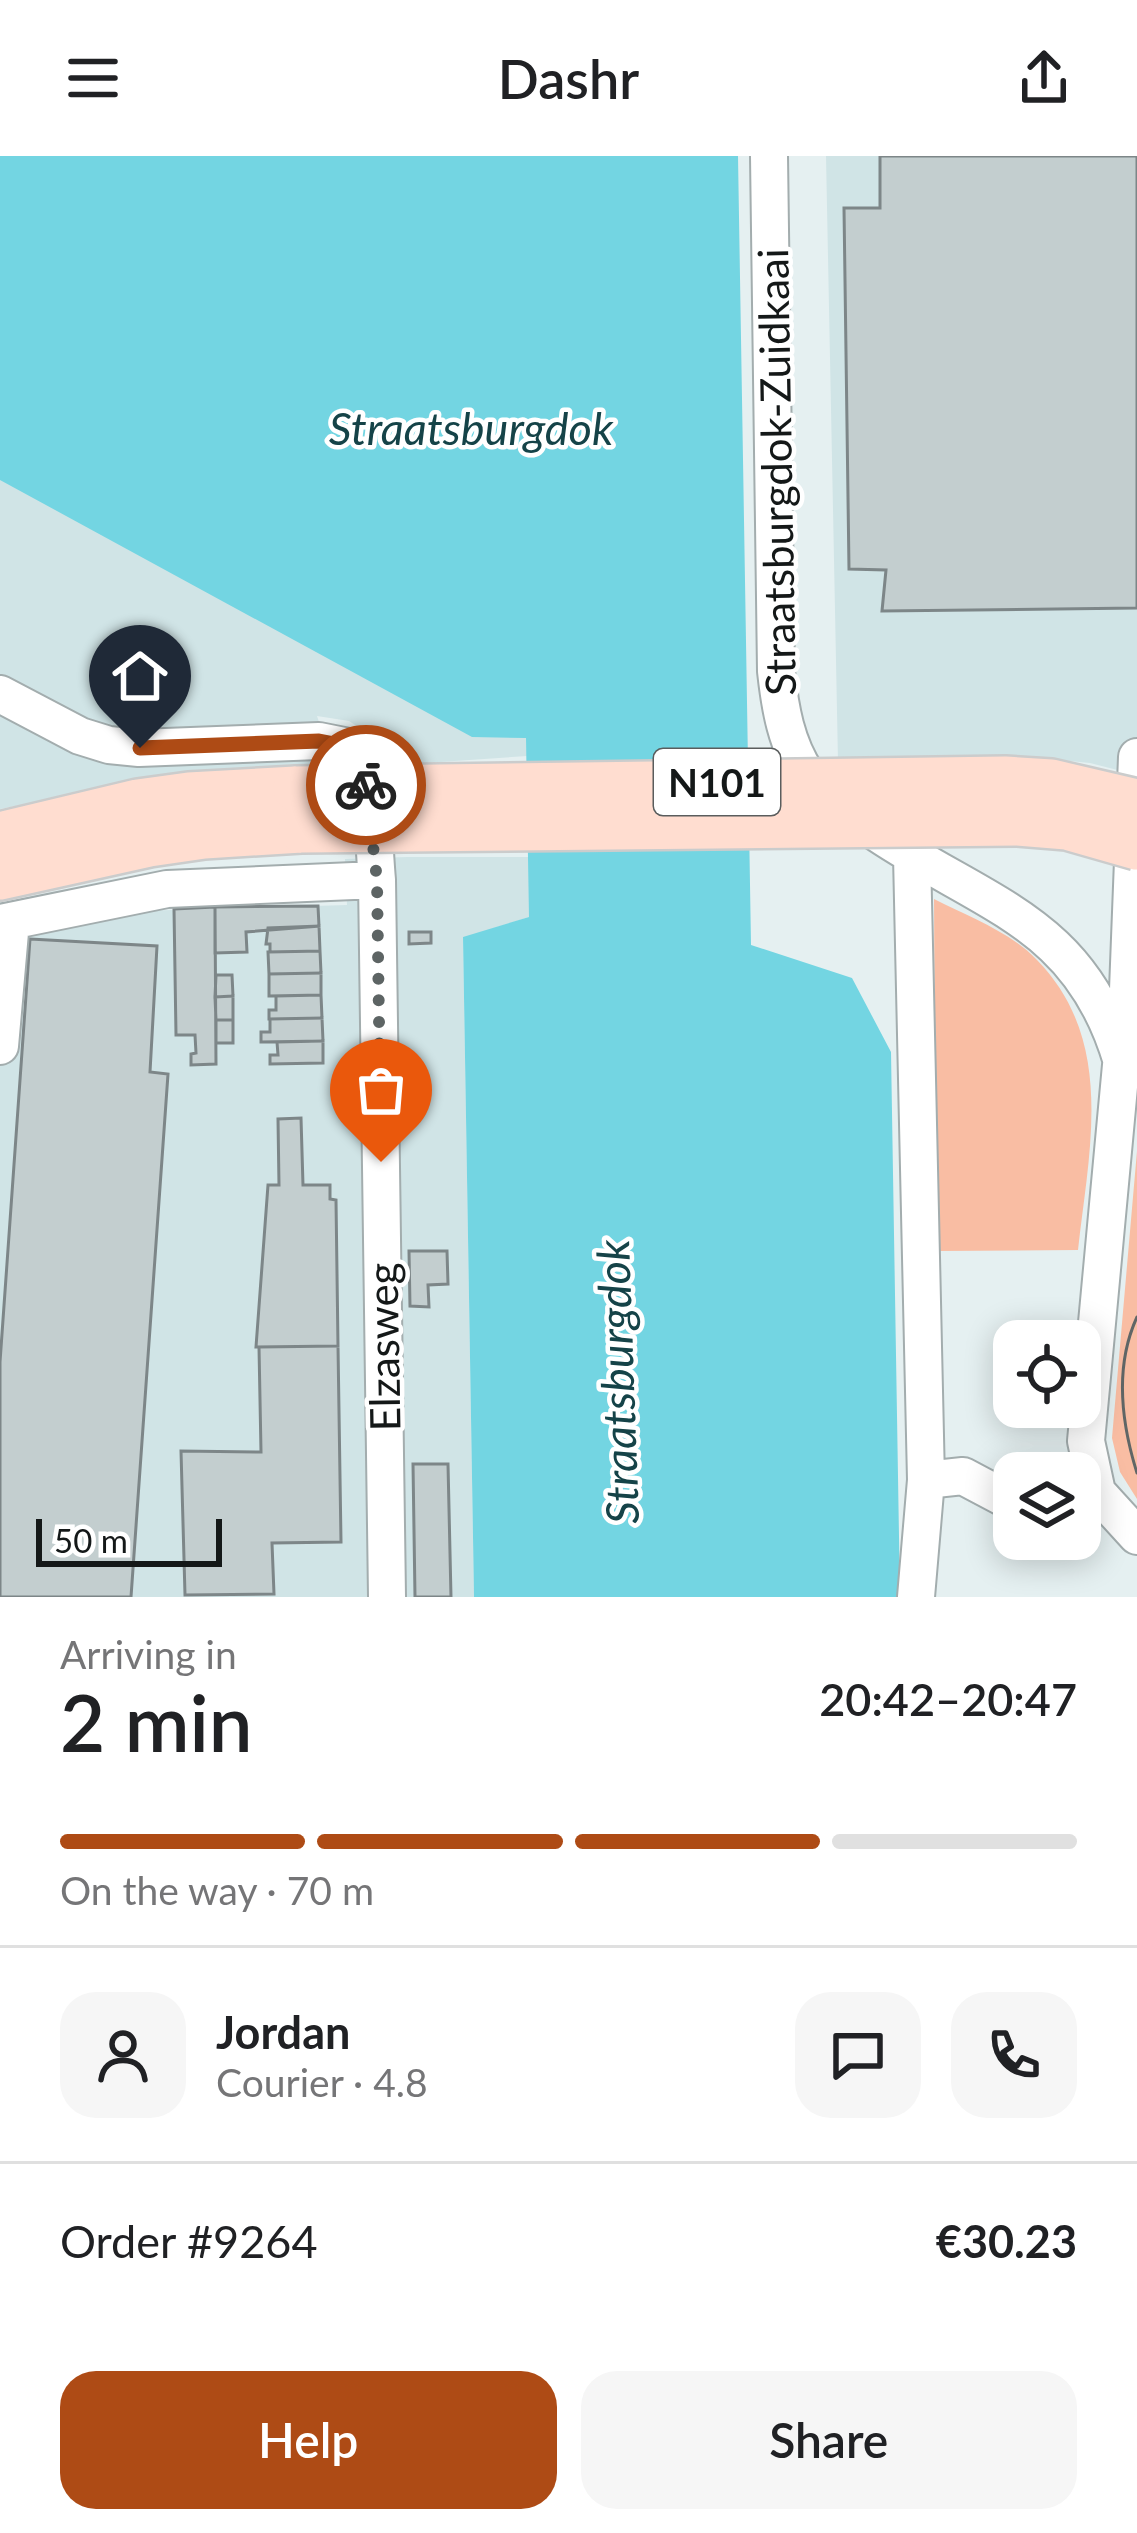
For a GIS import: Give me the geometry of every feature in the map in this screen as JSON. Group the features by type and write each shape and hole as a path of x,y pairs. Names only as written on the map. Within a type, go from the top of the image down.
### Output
{"main road":[{"name":"N101","path":"0,835 155,800 296,789 1051,782 1136,776"},
{"name":"N101","path":"0,877 149,844 301,830 1018,824 1067,827 1137,847"}],"street":[{"name":"Straatsburgdok-Zuidkaai","path":"769,156 776,671 781,715 792,749 824,797 1053,941 1090,983 1122,1062"},
{"name":"Elzasweg","path":"0,694 80,736 110,745 319,741 350,747 360,761 370,803 377,880 387,1597"},
{"path":"1086,1452 1122,1062 1136,776"},
{"path":"912,856 926,1480 916,1597"},
{"path":"0,1046 5,922 167,889 377,880"},
{"path":"926,1480 963,1476 993,1492"},
{"path":"1101,1509 1136,1538"}],"shaded area":[{"path":"826,156 1137,156 1137,775 1050,759 838,762"},
{"path":"0,368 526,738 527,756 396,765 387,746 349,721 317,716 335,770 171,776 0,809"},
{"path":"529,857 529,917 463,938 474,1597 0,1597 0,937 138,911 347,905 345,859"},
{"path":"934,899 1026,950 1062,992 1078,1025 1088,1061 1091,1136 1078,1250 936,1251"},
{"path":"1137,1151 1137,1499 1120,1472 1112,1438"}],"water":[{"name":"Straatsburgdok","path":"0,156 738,156 751,945 852,978 891,1052 900,1597 474,1597 463,937 529,917 526,738 472,737 0,480"}],"building":[{"path":"880,156 1137,156 1137,608 882,611 886,570 849,569 844,208 880,208"},
{"path":"318,906 319,926 246,932 247,952 215,953 215,907"},
{"path":"215,907 216,1064 191,1065 195,1035 176,1035 174,909"},
{"path":"319,926 320,951 270,952 266,944 268,928"},
{"path":"409,932 431,932 431,943 409,944"},
{"path":"30,939 157,946 150,1072 168,1074 131,1597 0,1597 0,1362"},
{"path":"320,951 321,973 269,974 268,952"},
{"path":"321,973 321,995 269,996 269,974"},
{"path":"216,975 232,975 233,996 215,997"},
{"path":"321,995 322,1018 269,1019 269,1010 276,1010 276,996"},
{"path":"233,996 233,1020 216,1020 215,997"},
{"path":"322,1018 323,1041 261,1042 261,1032 270,1032 270,1019"},
{"path":"216,1020 233,1020 233,1043 216,1043"},
{"path":"323,1041 323,1063 270,1064 270,1055 278,1055 277,1042"},
{"path":"301,1118 303,1185 330,1185 330,1199 336,1200 338,1346 256,1347 268,1185 279,1185 278,1119"},
{"path":"409,1251 447,1251 448,1284 428,1285 429,1307 410,1306"},
{"path":"338,1346 341,1542 272,1543 274,1594 185,1595 181,1451 261,1452 259,1347"},
{"path":"413,1464 448,1464 451,1597 415,1597"}],"tram line":[{"path":"1137,1317 1125,1355 1122,1395 1137,1473"}],"way so far":[{"path":"366,785 377,880 381,1162"}],"route":[{"path":"140,748 319,741 350,747 360,761 366,785"}]}
